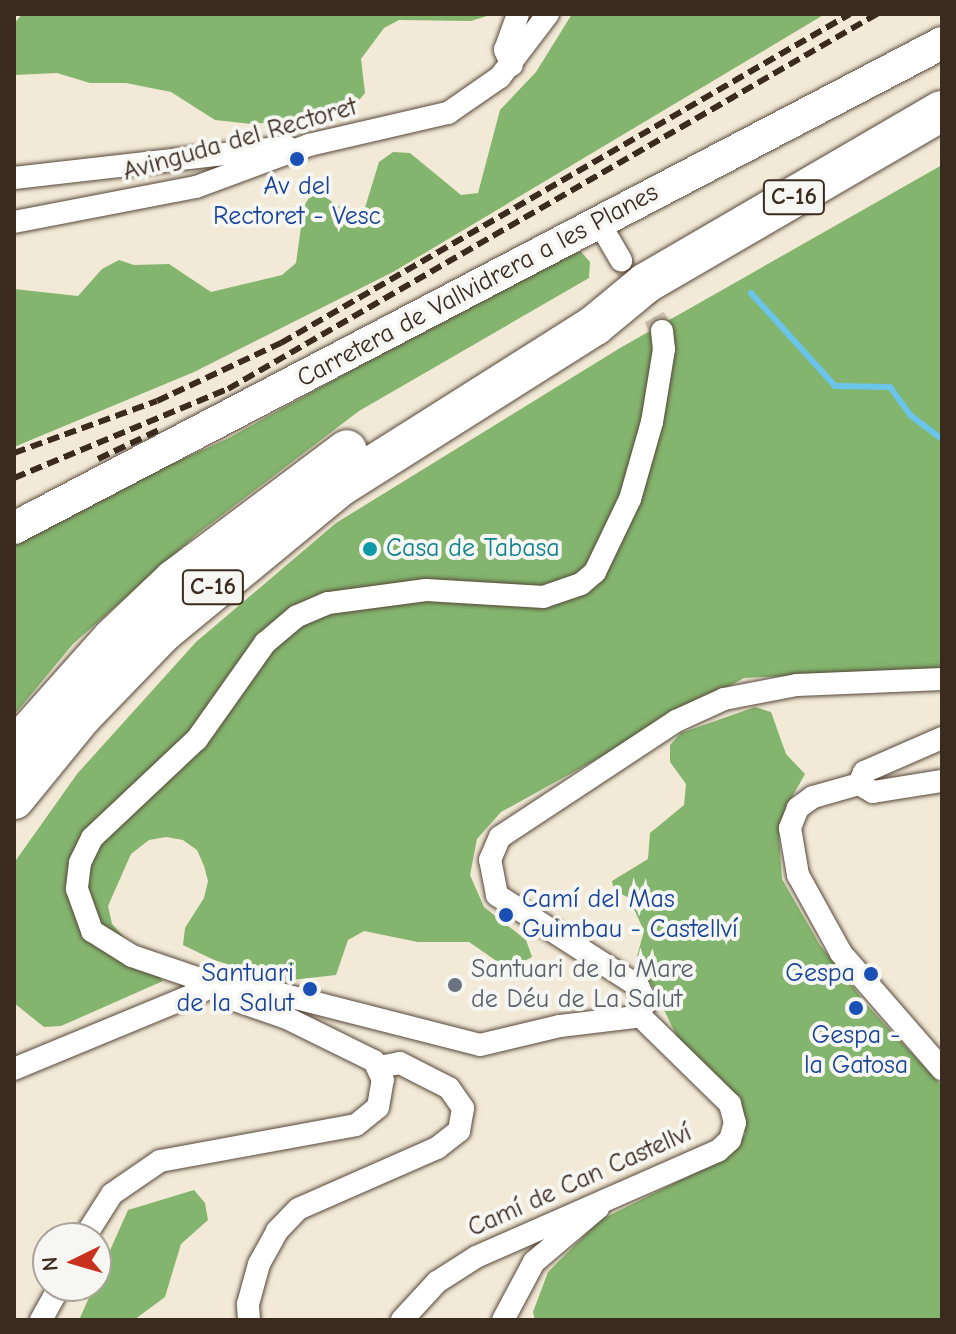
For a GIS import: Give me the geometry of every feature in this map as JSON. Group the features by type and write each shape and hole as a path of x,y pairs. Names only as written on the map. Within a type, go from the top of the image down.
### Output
{"highway":[{"name":"C-16","path":"14,799 117,678 217,583 442,403 634,272 942,111"},
{"name":"C-16","path":"14,749 112,639 186,570 292,487 442,403"}],"main road":[{"name":"Carretera de Vallvidrera a les Planes","path":"14,528 285,391 597,219 942,43"}],"street":[{"path":"512,65 505,50 518,14"},
{"name":"Avinguda del Rectoret","path":"14,222 196,187 309,145 448,113 475,98 512,65 548,14"},
{"path":"14,178 309,145"},
{"path":"597,219 634,272"},
{"path":"662,331 664,349 652,422 630,499 595,572 567,591 544,597 426,590 310,609 265,643 197,739 92,838 80,863 77,889 92,931 132,956 217,985 253,987 480,1045 560,1026 639,1015 646,1002 638,986 497,895 490,860 500,837 676,721 724,699 820,682 942,679"},
{"path":"859,784 864,772 942,738"},
{"path":"942,781 873,792 859,784 813,797 798,808 790,836 798,875 841,953 942,1069"},
{"path":"217,985 229,998 287,1018 379,1067 400,1063 449,1088 463,1108 459,1131 437,1148 298,1209 277,1231 259,1264 248,1304 249,1320"},
{"path":"14,1069 217,985"},
{"name":"Camí de Can Castellví","path":"402,1320 423,1294 455,1270 604,1197 718,1151 730,1140 735,1123 730,1104 717,1087 639,1015"},
{"path":"94,1222 112,1194 160,1161 362,1122 381,1101 379,1067"},
{"path":"503,1320 534,1262 596,1212 604,1197"},
{"path":"41,1320 51,1302"}],"green space":[{"path":"22,14 493,14 471,21 399,20 384,28 361,59 365,93 354,106 323,117 251,124 215,120 171,92 126,83 90,83 57,73 14,75 14,24"},
{"path":"572,14 825,14 393,272 194,372 14,447 14,289 78,296 102,269 119,260 134,265 169,264 211,292 282,275 296,263 304,206 314,190 342,208 364,211 379,162 393,152 410,153 461,195 478,193 500,110 536,72"},
{"path":"942,165 942,669 744,678 501,812 477,839 470,875 484,907 526,940 532,957 515,966 498,962 469,942 418,942 364,931 348,940 336,975 283,981 214,960 183,945 185,928 204,898 208,881 204,866 197,850 183,840 166,837 149,840 131,854 108,906 112,924 163,981 61,1026 44,1027 14,1003 14,863 77,774 196,642 336,523 620,348"},
{"path":"576,246 590,262 589,278 359,411 196,535 73,644 14,715 14,545 107,493 227,439"},
{"path":"755,707 771,712 786,754 805,774 787,806 779,835 782,879 820,945 868,1006 942,1086 942,1320 535,1320 533,1312 548,1272 600,1220 727,1157 745,1134 744,1115 678,1039 651,983 633,971 644,931 629,898 614,890 612,881 648,859 650,833 684,805 686,784 670,762 670,745 681,733"},
{"path":"194,1190 205,1203 208,1220 181,1244 165,1297 134,1320 79,1320 87,1302 112,1302 112,1246 128,1210"}],"waterway":[{"path":"751,293 835,386 890,387 910,415 942,439"}],"tunnel":[{"path":"621,260 662,331"}],"railway":[{"path":"14,453 157,401 281,343 850,14"},
{"path":"14,478 228,389 877,14"},
{"path":"98,459 159,430"}],"place":[{"name":"Av del Rectoret - Vesc","path":"297,159"},
{"name":"Casa de Tabasa","path":"370,549"},
{"name":"Camí del Mas Guimbau - Castellví","path":"506,915"},
{"name":"Gespa","path":"871,974"},
{"name":"Santuari de la Mare de Déu de La Salut","path":"455,985"},
{"name":"Santuari de la Salut","path":"310,989"},
{"name":"Gespa - la Gatosa","path":"856,1008"}]}
